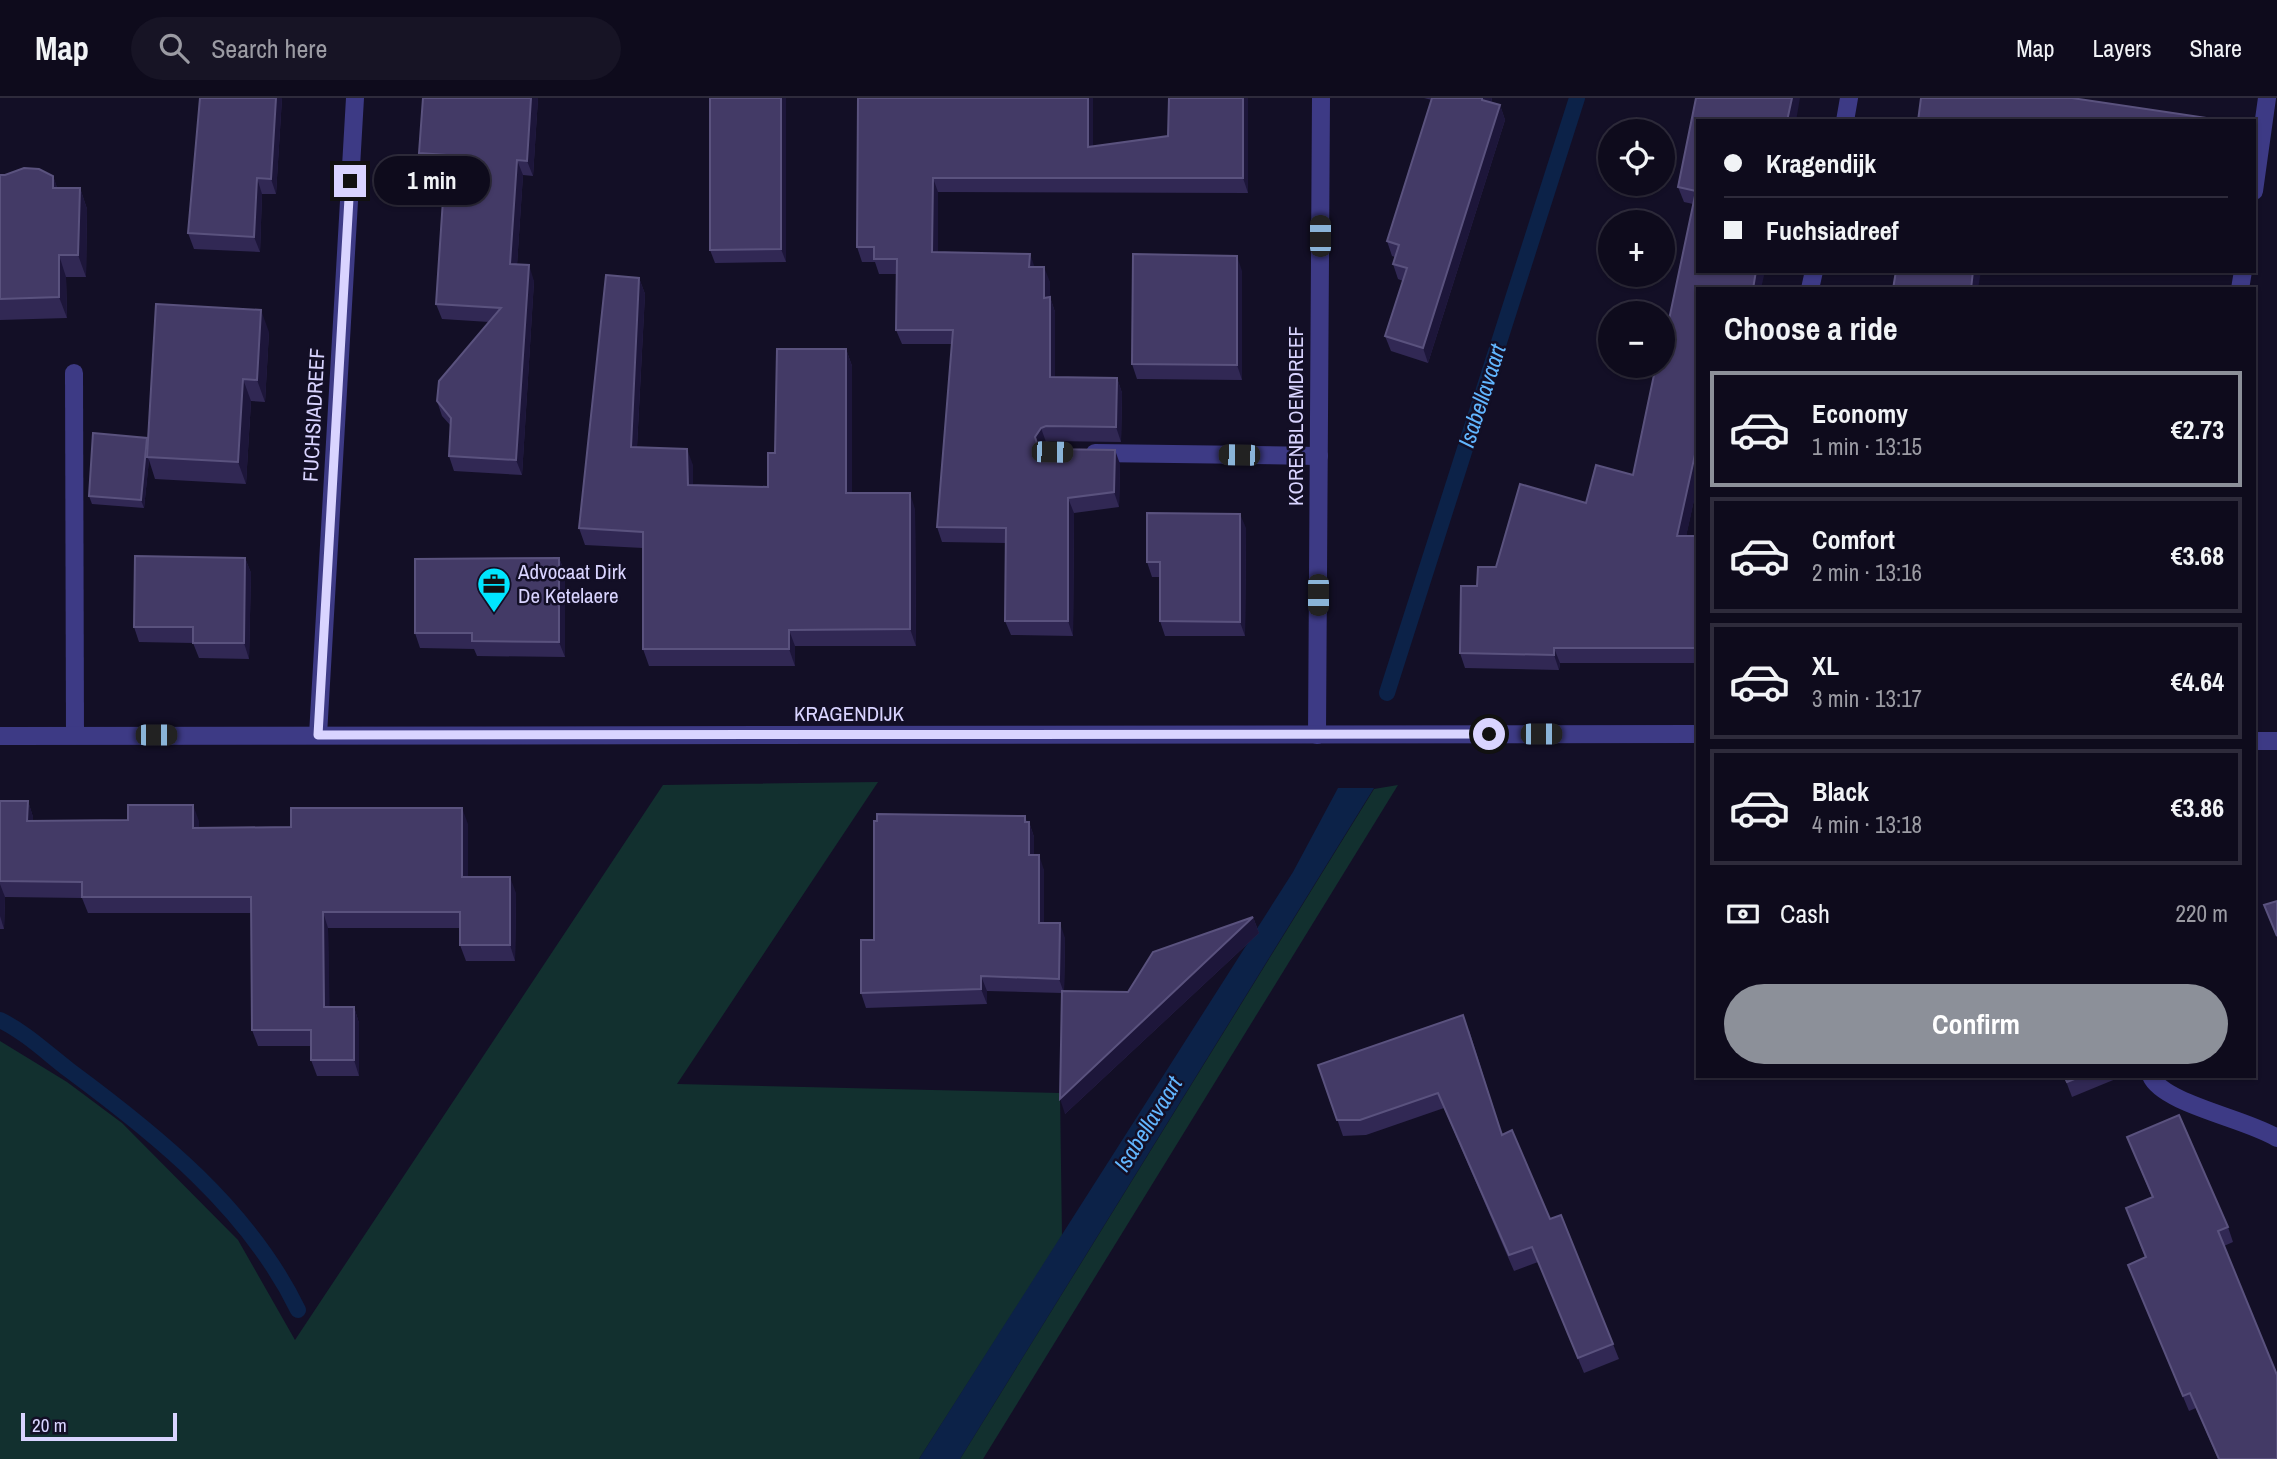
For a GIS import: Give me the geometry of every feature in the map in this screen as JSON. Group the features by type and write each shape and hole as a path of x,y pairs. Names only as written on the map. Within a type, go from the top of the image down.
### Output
{"street":[{"name":"FUCHSIADREEF","path":"318,735 355,98"},
{"name":"KORENBLOEMDREEF","path":"1317,735 1321,98"},
{"path":"1845,119 1849,98"},
{"path":"2256,177 2267,98"},
{"path":"74,373 75,735"},
{"path":"1078,453 1319,456"},
{"name":"KRAGENDIJK","path":"0,736 1696,734"},
{"path":"2256,741 2277,741"},
{"path":"2152,1078 2155,1085 2188,1103 2262,1128 2277,1138"}],"green space":[{"path":"878,782 677,1084 1060,1093 1062,1236 919,1459 0,1459 0,1041 67,1082 122,1123 238,1240 295,1340 663,785"},
{"path":"1398,785 983,1459 960,1459 1374,789"}],"water":[{"path":"1338,788 1374,788 960,1459 919,1459 1293,872"}],"building":[{"path":"200,98 276,98 271,179 257,178 254,237 188,233"},
{"path":"423,98 531,98 527,161 517,160 510,264 529,265 516,460 449,456 451,418 437,401 439,381 501,308 436,304 446,155 419,153"},
{"path":"710,98 781,98 781,249 710,250"},
{"path":"858,98 1088,98 1088,147 1168,136 1169,98 1243,98 1243,178 933,178 932,252 1030,254 1029,267 1044,267 1044,298 1050,297 1050,377 1117,378 1116,427 1046,426 1041,428 1035,437 1037,443 1046,449 1115,450 1114,492 1068,498 1068,621 1005,621 1006,528 937,527 953,330 896,330 897,259 874,259 874,247 857,247"},
{"path":"1432,98 1482,98 1500,105 1423,348 1385,336 1407,268 1393,264 1399,245 1387,241"},
{"path":"1696,98 1792,98 1787,119 1696,119 1696,191 1678,187"},
{"path":"1921,98 2072,98 2214,119 1918,119"},
{"path":"24,168 39,169 53,176 53,188 80,188 78,255 59,255 59,297 0,299 0,175"},
{"path":"1696,191 1696,273 1756,273 1753,287 1696,287 1696,450 1677,536 1696,536 1696,648 1554,648 1554,655 1460,653 1461,586 1477,586 1478,567 1496,567 1520,484 1586,503 1596,465 1633,475 1653,378 1675,378 1673,301"},
{"path":"1133,254 1237,256 1237,365 1132,364"},
{"path":"1896,273 1973,273 1971,287 1893,287"},
{"path":"606,275 639,278 631,447 687,449 688,485 768,487 768,453 775,453 777,349 846,349 846,493 910,493 910,629 789,630 789,649 643,649 643,532 579,528"},
{"path":"156,304 261,310 257,380 243,379 238,462 147,457"},
{"path":"93,433 147,438 141,500 89,496"},
{"path":"1147,513 1240,514 1240,622 1160,621 1160,562 1147,562"},
{"path":"135,556 245,558 244,643 193,643 193,627 134,627"},
{"path":"559,558 559,642 472,641 472,633 415,633 415,559"},
{"path":"0,801 28,801 27,821 128,820 128,805 193,805 193,828 291,827 291,808 462,808 462,877 510,877 510,945 460,945 460,912 323,912 324,1007 354,1007 354,1060 311,1060 311,1030 252,1030 251,897 82,897 82,882 0,881"},
{"path":"877,814 1025,816 1025,822 1029,822 1029,855 1039,855 1039,923 1060,923 1059,979 981,976 981,989 861,993 861,940 874,940 874,821 877,821"},
{"path":"2277,901 2277,936 2264,905"},
{"path":"1253,917 1060,1099 1062,991 1128,992 1153,952"},
{"path":"1463,1015 1502,1135 1512,1130 1550,1219 1561,1215 1613,1344 1578,1358 1532,1247 1509,1255 1438,1093 1360,1120 1337,1120 1318,1065"},
{"path":"2179,1115 2228,1227 2218,1231 2277,1375 2277,1459 2219,1459 2190,1393 2183,1396 2128,1265 2146,1257 2126,1208 2153,1197 2127,1137"}],"waterway":[{"name":"Isabellavaart","path":"1387,693 1577,98"},
{"path":"0,1020 27,1037 135,1121 198,1176 254,1239 278,1273 298,1310"}],"place":[{"name":"Advocaat Dirk De Ketelaere","path":"494,614"}],"route":[{"path":"350,181 318,735 936,737 1489,734"}]}
